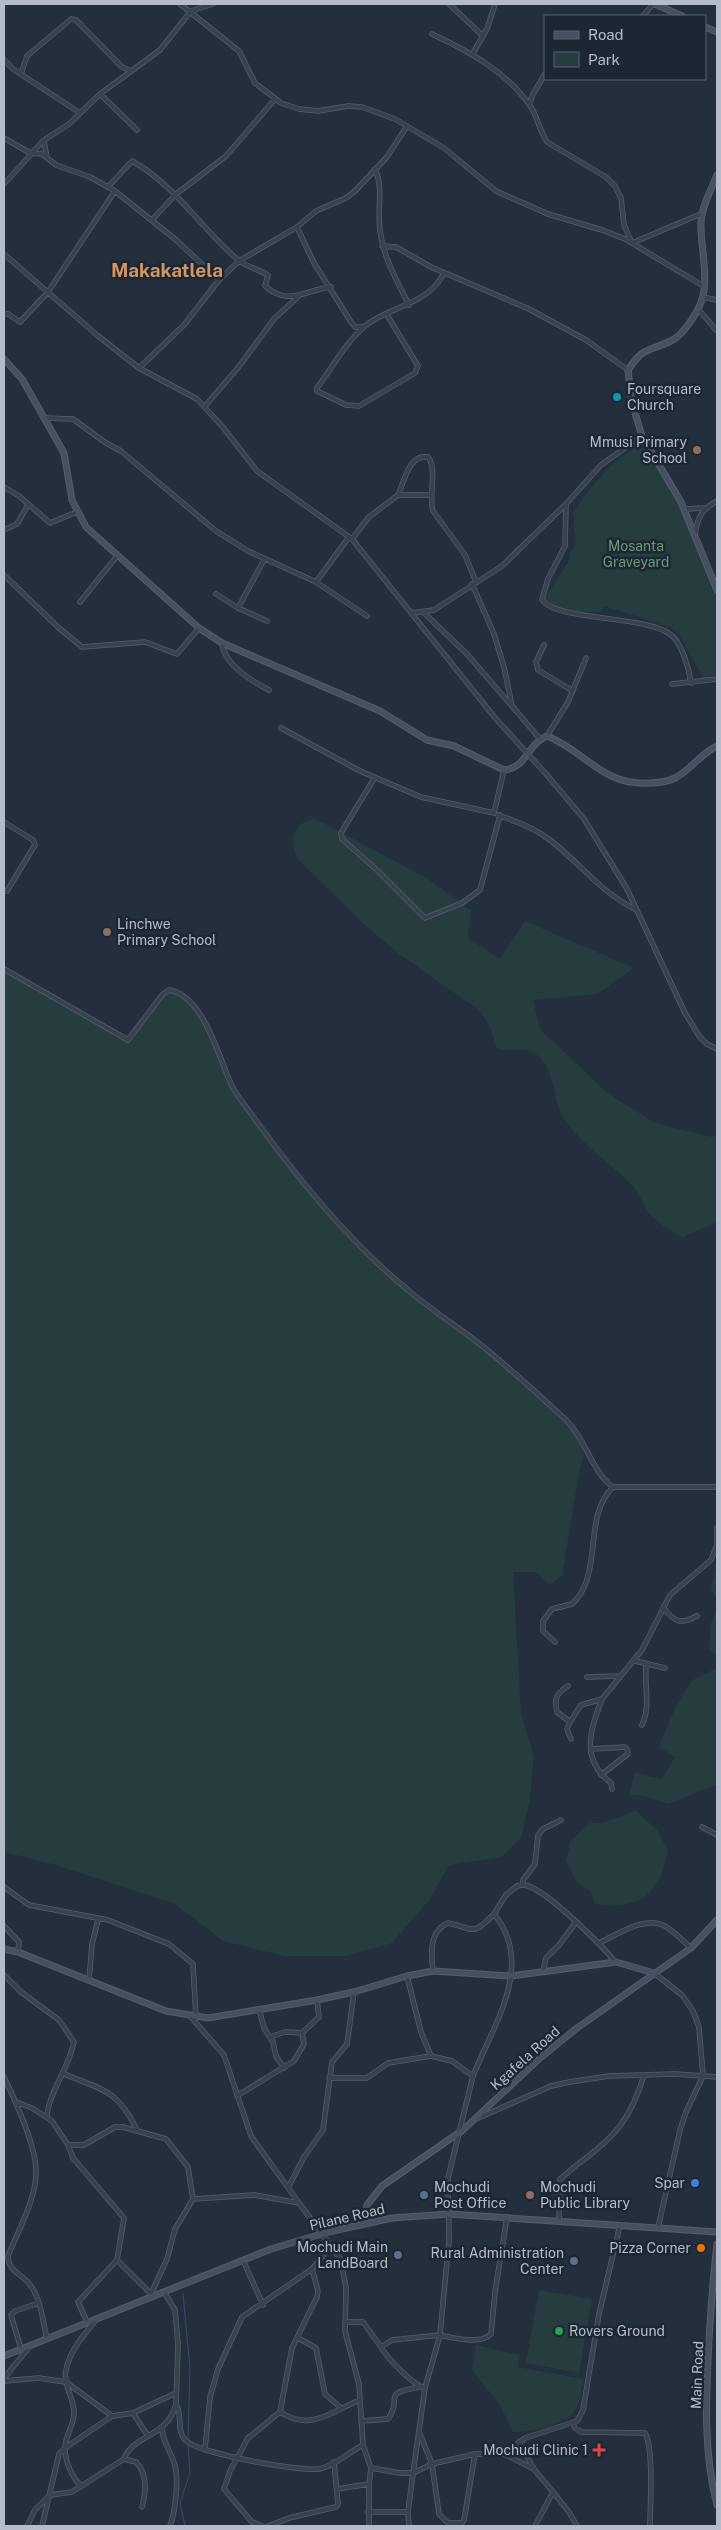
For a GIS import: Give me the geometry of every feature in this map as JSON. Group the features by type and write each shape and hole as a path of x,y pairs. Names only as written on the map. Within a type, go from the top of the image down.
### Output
{"street":[{"path":"180,4 239,51 255,83 275,99 299,109 318,111 348,106 362,107 395,119 444,148 496,191 548,214 602,230 632,243 704,287"},
{"path":"4,184 30,153 44,140 80,113 100,94 160,50 191,11 213,4"},
{"path":"449,4 483,36"},
{"path":"473,53 483,36 495,4"},
{"path":"644,15 654,4 680,15"},
{"path":"21,74 27,56 71,19 76,20 102,49 122,67 131,71"},
{"path":"432,34 473,53 500,74 529,105 547,142 606,177 615,186 621,198 624,225 632,243"},
{"path":"4,60 21,74 80,113"},
{"path":"529,105 544,76"},
{"path":"100,94 137,130"},
{"path":"152,220 176,195 226,156 275,99"},
{"path":"139,368 184,325 219,280 239,261 297,227 316,211 355,191 387,157 407,126"},
{"path":"4,138 30,153 42,154 56,165 90,177 115,191 152,220 219,280"},
{"path":"44,140 47,158"},
{"path":"108,187 132,160 176,195 204,228 239,261 268,275 265,286 274,294 281,297 299,296 331,288"},
{"path":"375,169 381,182 379,226 382,246 409,305"},
{"path":"717,176 701,221 704,287 698,309 676,338 641,353 628,370 632,403 642,436 684,510 717,590"},
{"path":"4,314 8,314 20,322 48,292 115,191"},
{"path":"632,243 703,212"},
{"path":"297,227 314,264 351,322 355,326 363,327"},
{"path":"382,246 396,247 444,273 529,309 586,340 628,370"},
{"path":"4,254 97,335 139,368 149,375 183,390 205,406 258,471 350,538 491,713 584,819 618,870 685,1014 699,1036 707,1044 717,1049"},
{"path":"387,315 412,356 418,370 365,404 351,406 334,401 317,390 363,327 387,315 409,305 432,289 444,273"},
{"path":"205,406 237,369 274,319 299,296"},
{"path":"702,297 717,300"},
{"path":"698,309 717,331"},
{"path":"4,360 22,379 64,453 72,500 86,527 199,628 222,643 380,711 427,740 454,746 504,770 512,769 529,755 540,739 546,736 566,707 586,658"},
{"path":"45,418 75,420 106,443 121,451 216,532 264,560 316,582 367,616"},
{"path":"412,613 434,610 512,557 566,504 601,464 642,436"},
{"path":"316,582 369,517 398,495 412,463 423,456 431,461 430,495 433,511 464,555 494,634 512,706"},
{"path":"4,487 50,523 77,512"},
{"path":"398,495 430,495"},
{"path":"684,510 704,508 717,501"},
{"path":"566,504 565,546 545,585 542,599 544,603 561,611 651,626 670,634 685,660 691,683"},
{"path":"4,530 18,524 28,505"},
{"path":"695,534 704,508"},
{"path":"80,602 117,556"},
{"path":"238,608 264,560"},
{"path":"4,575 60,629 82,647 145,642 177,654 199,628"},
{"path":"216,594 238,608 267,621"},
{"path":"423,612 467,654 540,739"},
{"path":"222,643 225,653 246,678 269,690"},
{"path":"544,644 539,653 538,670 573,691"},
{"path":"672,684 717,679"},
{"path":"281,728 333,758 422,797 494,813 533,829 551,840 610,895 637,910"},
{"path":"546,736 616,779 641,784 674,778 690,767 702,754 717,746"},
{"path":"494,813 504,770"},
{"path":"375,777 341,833 342,838 425,918 462,903 480,890 500,815"},
{"path":"4,822 34,840 35,846 5,891 4,896"},
{"path":"4,969 128,1040 163,994 169,990 178,991 195,1006 220,1054 235,1090 286,1163 354,1239 407,1290 478,1343 568,1422 586,1447 602,1478 613,1488"},
{"path":"555,1642 543,1631 543,1622 552,1609 572,1604 581,1592 595,1540 596,1514 607,1493 613,1488 717,1487"},
{"path":"612,1790 611,1783 595,1767 591,1749 590,1731 602,1699 635,1660 670,1595 711,1560 717,1544 717,1528"},
{"path":"664,1608 671,1617 679,1622 687,1621 697,1616"},
{"path":"635,1660 665,1668"},
{"path":"642,1725 647,1714 644,1681 646,1664"},
{"path":"587,1677 620,1676"},
{"path":"568,1686 558,1693 555,1699 556,1712 570,1722"},
{"path":"570,1740 567,1729 581,1705 602,1699"},
{"path":"591,1749 625,1747 628,1749 628,1754 601,1775"},
{"path":"523,1885 523,1880 535,1864 538,1835 543,1829 561,1820"},
{"path":"702,1827 717,1835"},
{"path":"434,1972 432,1943 442,1926 448,1923 467,1930 475,1929 494,1914 506,1895 517,1886 523,1885 530,1886 576,1922 616,1962"},
{"path":"4,1887 29,1905 98,1920 108,1920 169,1944 193,1964 196,2018"},
{"path":"409,2526 408,2512 420,2433 421,2404 440,2335 449,2214 448,2178 473,2076 486,2044 502,2013 511,1976 512,1954 508,1937 494,1914"},
{"path":"89,1981 92,1944 98,1920"},
{"name":"Kgafela Road","path":"364,2224 367,2205 382,2186 460,2133 540,2058 576,2028 691,1948 717,1920"},
{"path":"544,1971 546,1958 559,1945 576,1922"},
{"path":"599,1943 634,1927 654,1923 663,1925 691,1948"},
{"path":"4,1926 19,1942 18,1952"},
{"path":"4,1948 166,2011 196,2018 317,2000 354,1992 406,1976 434,1972 511,1976 616,1962 654,1973 682,1995 693,2011 699,2027 703,2076 686,2112 680,2130 658,2228"},
{"path":"4,1975 21,1992 59,2020 73,2038 73,2046 64,2074 49,2102 47,2116"},
{"path":"406,1976 421,2032 431,2056"},
{"path":"289,2186 304,2157 323,2130 332,2062 348,2044 354,1992"},
{"path":"270,2037 285,2032 302,2033 319,2017 317,2000"},
{"path":"259,2009 264,2028 270,2037 276,2056 284,2068"},
{"path":"190,2016 224,2055 251,2136 289,2186 330,2247 338,2253 341,2260 346,2288 345,2331 356,2367 363,2445 371,2468 368,2484 369,2526"},
{"path":"237,2096 294,2061 302,2051 304,2044 302,2033"},
{"path":"329,2078 367,2078 393,2061 431,2056 452,2061 473,2076"},
{"path":"64,2074 114,2094 122,2103 137,2130"},
{"path":"559,2220 560,2179 591,2156 623,2123 635,2104 644,2075"},
{"path":"476,2119 551,2086 608,2076 717,2077"},
{"path":"4,2077 16,2102 32,2149 36,2173 32,2196 6,2256 10,2268 25,2278 32,2287 39,2303 47,2339"},
{"path":"16,2102 47,2116 68,2145 73,2158 124,2218 117,2260 80,2298 78,2306 87,2322"},
{"path":"68,2145 90,2142 114,2127 137,2130 170,2142 188,2167 193,2199 175,2229 167,2259 152,2295 117,2260"},
{"path":"193,2199 254,2195 299,2203"},
{"name":"Pilane Road","path":"4,2356 152,2295 164,2292 271,2249 364,2224 414,2216 449,2214 717,2232"},
{"path":"381,2346 392,2340 440,2335 470,2340 483,2339 491,2334 495,2292 507,2217"},
{"path":"504,2454 519,2442 546,2429 573,2423 580,2417 583,2410 599,2314 620,2225"},
{"name":"Main Road","path":"717,2244 710,2321 707,2422 712,2484 717,2505"},
{"path":"205,2448 210,2397 218,2368 242,2317 263,2305 312,2270 330,2247"},
{"path":"243,2260 263,2305"},
{"path":"261,2526 245,2515 224,2489 230,2471 248,2438 280,2412 289,2360 317,2298 318,2291 312,2270"},
{"path":"27,2526 35,2510 50,2495 72,2492 124,2459 128,2451 148,2436 162,2429 172,2419 176,2404 178,2344 175,2310 164,2292"},
{"path":"21,2349 11,2315 15,2311 39,2303"},
{"path":"81,2486 71,2473 65,2448 74,2420 73,2401 66,2382 65,2372 70,2358 97,2318"},
{"path":"346,2322 363,2322 381,2346 420,2387"},
{"path":"298,2338 316,2348 325,2394 341,2408"},
{"path":"30,2346 4,2378 9,2381 38,2378 66,2382 112,2416"},
{"path":"361,2421 388,2419 396,2392 420,2387 425,2388"},
{"path":"42,2526 59,2454 65,2448 112,2416 133,2413 176,2393"},
{"path":"280,2412 293,2420 311,2421 360,2400"},
{"path":"176,2404 179,2408 180,2434 188,2443 238,2457 300,2468 318,2469 363,2445"},
{"path":"133,2413 148,2436"},
{"path":"573,2423 575,2428 581,2432 645,2433 648,2443 651,2489 650,2526"},
{"path":"162,2429 164,2443 176,2468 174,2508 170,2526"},
{"path":"420,2433 432,2464 439,2514 448,2523 462,2522 468,2526"},
{"path":"519,2442 534,2469 569,2512 577,2526"},
{"path":"371,2468 400,2473 413,2473 432,2464 475,2454 504,2454 534,2469"},
{"path":"462,2522 475,2454"},
{"path":"124,2459 136,2462 142,2471 147,2491 142,2507"},
{"path":"268,2526 332,2509 338,2504 334,2462"},
{"path":"337,2489 368,2484"},
{"path":"535,2526 553,2492"},
{"path":"368,2512 408,2512"}],"green space":[{"name":"Mosanta Graveyard","path":"637,447 649,449 677,496 717,595 717,675 703,678 679,634 669,627 605,606 600,612 577,612 543,601 570,559 570,552 576,545 573,512 609,468"},
{"path":"314,818 428,879 471,911 468,938 500,959 525,921 634,968 597,994 533,1000 540,1029 606,1092 655,1123 712,1137 717,1133 717,1222 683,1237 664,1226 649,1213 631,1184 576,1134 562,1114 550,1075 543,1061 532,1052 497,1048 489,1025 479,1010 395,951 366,926 297,858 293,844 294,833 306,821"},
{"path":"4,969 128,1040 163,994 169,990 181,994 192,1003 201,1015 232,1084 251,1115 280,1156 315,1198 360,1246 392,1276 502,1363 547,1402 586,1447 579,1473 562,1576 550,1585 535,1572 513,1572 521,1713 534,1757 530,1799 521,1838 502,1857 449,1865 430,1899 392,1943 346,1956 284,1956 223,1941 175,1904 56,1865 4,1852"},
{"path":"717,1563 717,1598 711,1590"},
{"path":"717,1610 717,1656 709,1649 711,1623"},
{"path":"717,1668 717,1784 669,1804 643,1796 630,1795 634,1773 662,1779 675,1757 659,1747 675,1708 691,1681"},
{"path":"636,1811 657,1830 668,1850 660,1878 646,1896 636,1901 624,1905 595,1904 591,1891 577,1883 566,1861 571,1840 590,1823 602,1823"},
{"name":"Rovers Ground","path":"539,2290 592,2299 579,2373 526,2363"},
{"path":"476,2345 520,2355 518,2367 584,2379 578,2406 572,2415 557,2423 538,2429 513,2432 500,2405 472,2370"}],"waterway":[{"path":"183,2294 190,2368 188,2440"},
{"path":"185,2526 180,2503 190,2473 188,2444"}],"place":[{"name":"Foursquare Church","path":"617,397"},
{"name":"Mmusi Primary School","path":"697,450"},
{"name":"Linchwe Primary School","path":"107,932"},
{"name":"Spar","path":"695,2183"},
{"name":"Mochudi Post Office","path":"424,2195"},
{"name":"Mochudi Public Library","path":"530,2195"},
{"name":"Pizza Corner","path":"701,2248"},
{"name":"Mochudi Main LandBoard","path":"398,2255"},
{"name":"Rural Administration Center","path":"574,2261"},
{"name":"Rovers Ground","path":"559,2331"},
{"name":"Mochudi Clinic 1","path":"599,2450"}],"district":[{"name":"Makakatlela","path":"167,270"}]}
